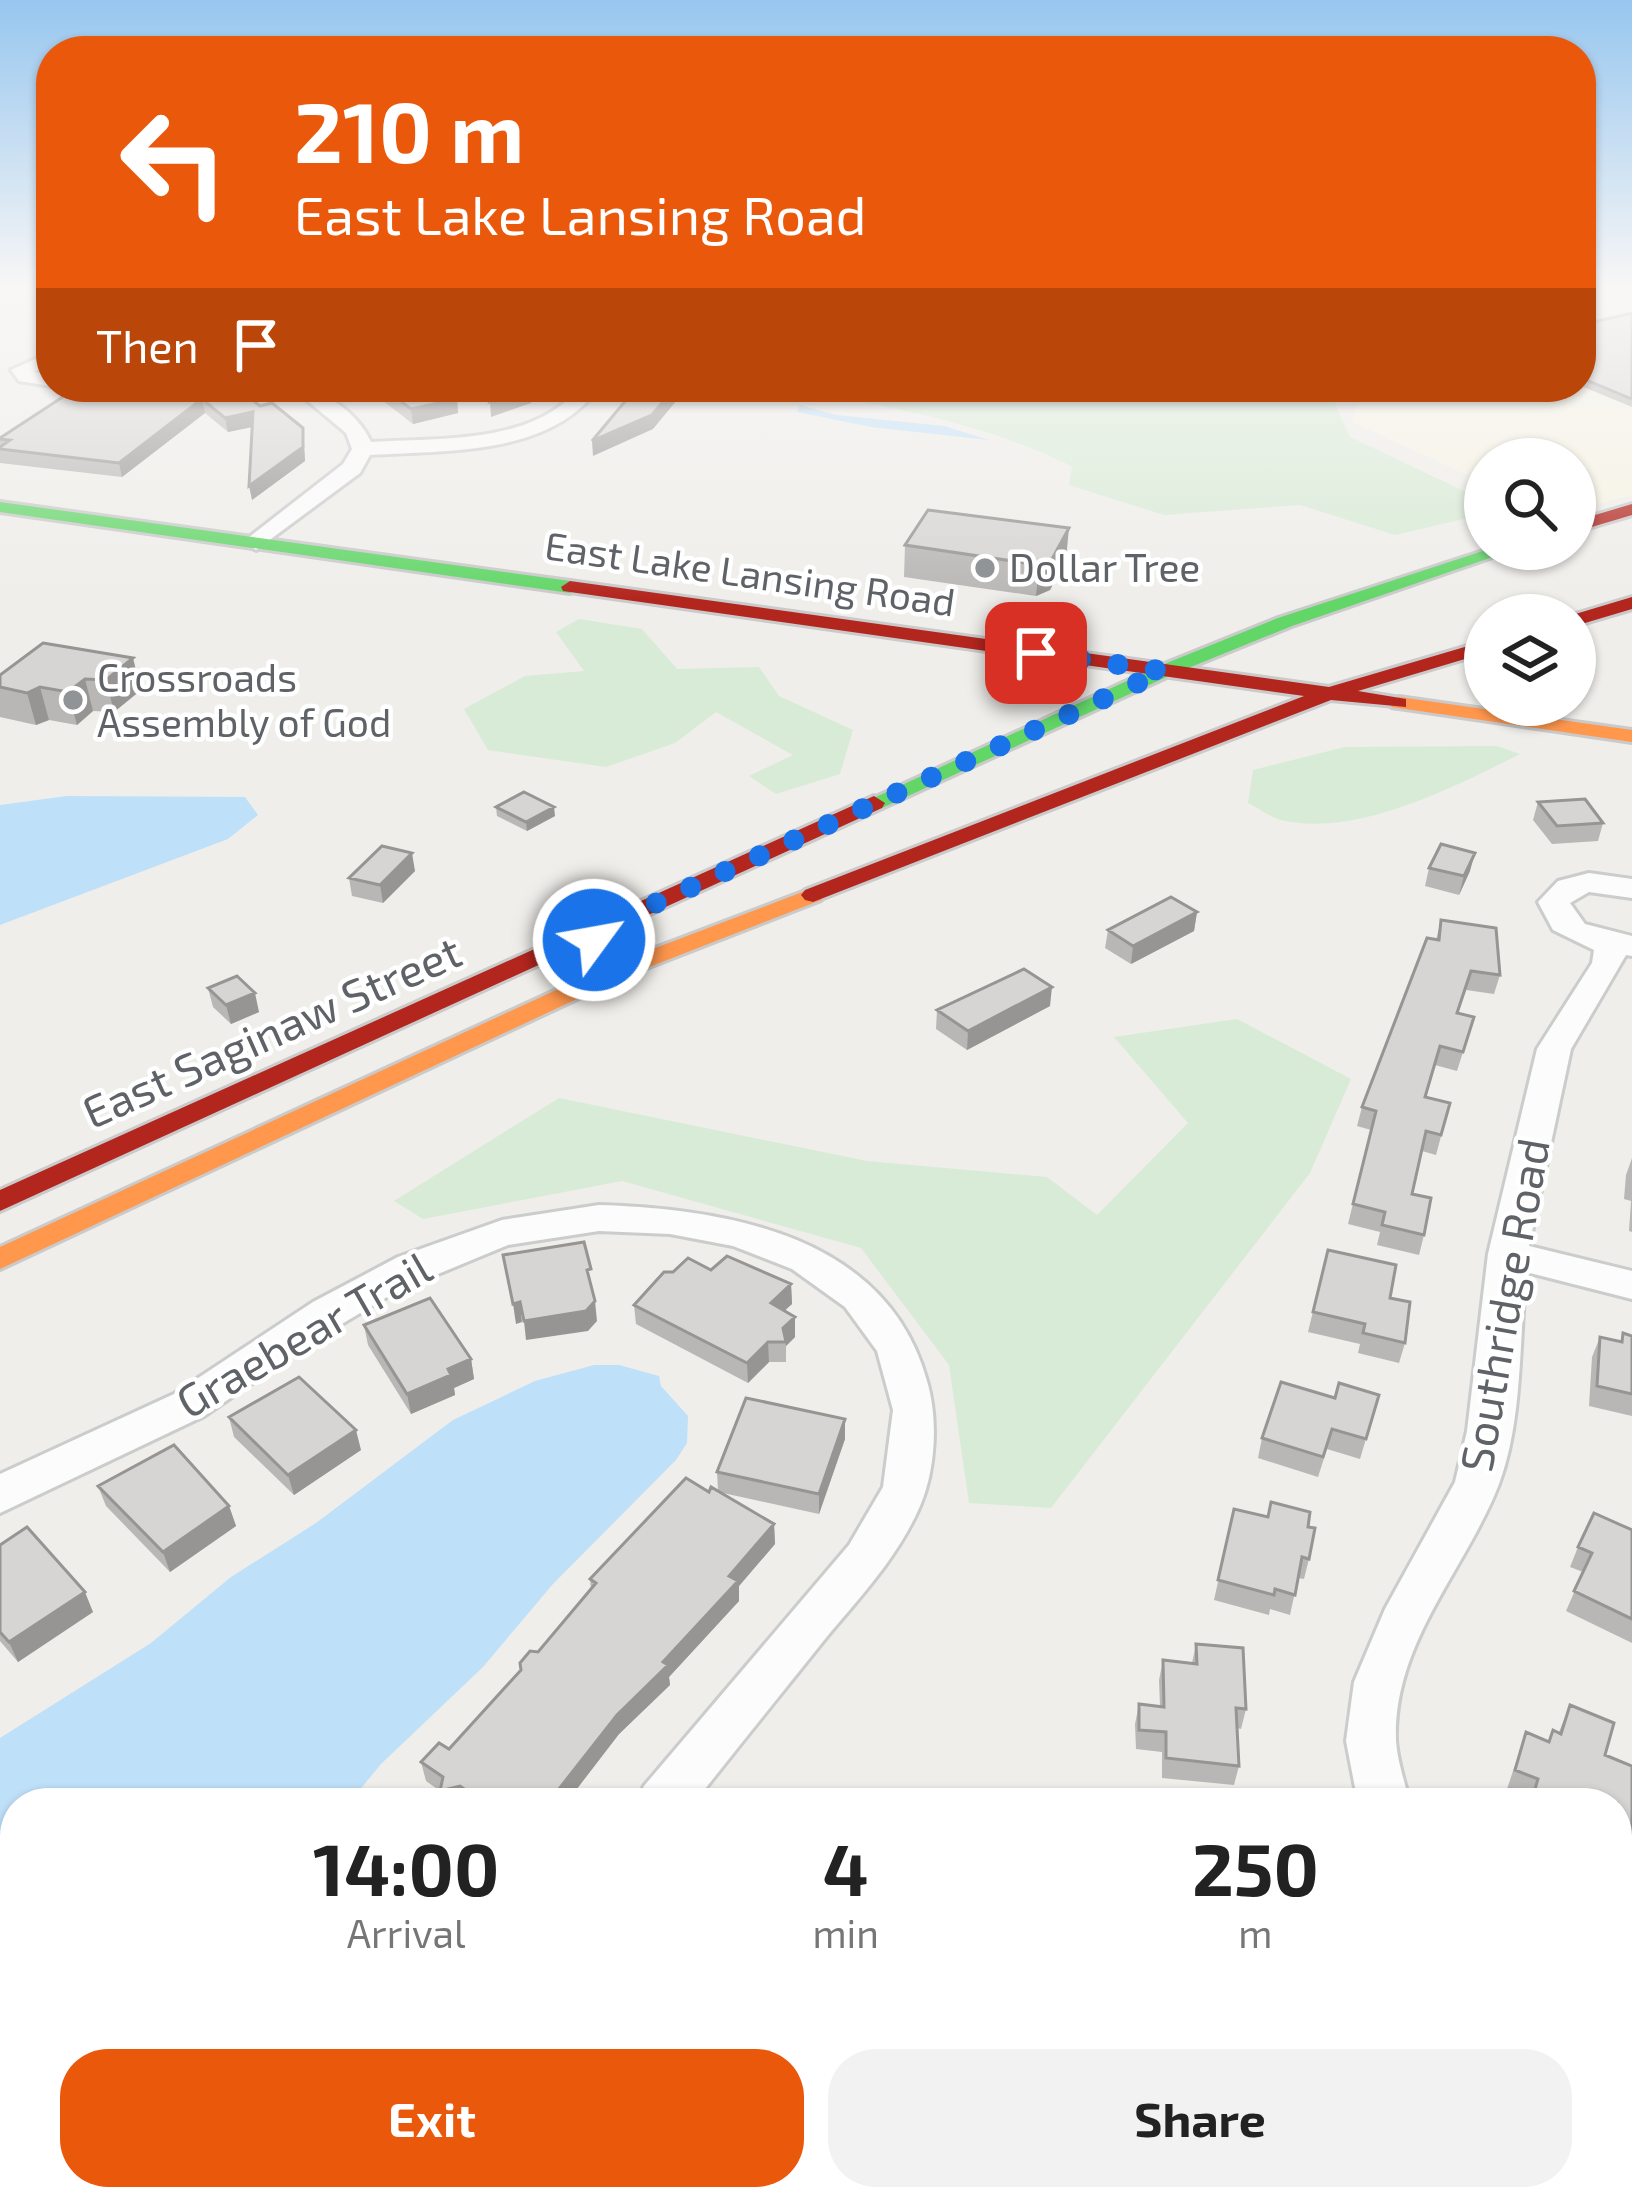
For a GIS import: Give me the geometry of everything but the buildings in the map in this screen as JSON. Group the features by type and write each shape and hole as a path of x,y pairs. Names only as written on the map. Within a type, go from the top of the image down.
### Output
{"main road":[{"name":"East Lake Lansing Road","path":"0,507 1632,736"},
{"path":"1596,520 1632,509"},
{"name":"East Saginaw Street","path":"0,1201 1164,671 1285,622 1464,563"},
{"path":"1596,614 1632,604"},
{"path":"0,1259 617,970 1327,694 1464,653"},
{"path":"597,930 594,950 598,959 617,970"}],"street":[{"path":"320,402 355,430 363,449"},
{"path":"256,544 339,479 363,449 528,429 565,415 581,402"},
{"name":"Southridge Road","path":"1381,1788 1371,1742 1378,1682 1402,1623 1478,1483 1489,1431 1508,1253 1554,1049 1622,945 1575,932 1563,922 1554,902 1559,893 1584,884 1632,890"},
{"name":"Graebear Trail","path":"0,1495 43,1468 189,1405 307,1326 457,1247 534,1225 622,1217 709,1223 773,1241 837,1277 885,1324 908,1371 915,1430 904,1490 870,1551 674,1788"},
{"path":"1508,1253 1632,1285"}],"shaded area":[{"path":"1596,392 1632,392 1632,495 1596,504 1596,438 1464,438 1464,473 1352,422 1358,402 1596,402"}],"green space":[{"path":"859,402 1336,402 1350,437 1464,491 1464,519 1395,535 1300,505 1164,515 1069,485 1072,466 978,430"},
{"path":"579,619 642,629 677,669 759,667 779,696 853,730 840,774 776,794 749,776 793,755 716,712 675,743 606,767 488,750 464,709 525,676 584,671 556,632"},
{"path":"1497,746 1520,754 1435,794 1372,816 1310,824 1277,819 1248,803 1253,770 1345,747"},
{"path":"1237,1019 1351,1079 1310,1173 1051,1508 969,1503 949,1365 861,1248 622,1181 423,1219 394,1201 559,1098 867,1161 1047,1177 1097,1215 1188,1123 1114,1037"}],"water":[{"path":"800,405 837,415 944,426 989,440 871,427 797,412"},
{"path":"67,796 245,797 258,815 228,839 0,925 0,805"},
{"path":"594,1365 619,1365 659,1376 661,1386 688,1416 687,1443 676,1460 553,1584 483,1667 361,1788 0,1788 0,1738 151,1643 231,1577 316,1523 453,1420 535,1381"}],"traffic: fast":[{"path":"0,507 570,587"},
{"path":"874,803 1164,671 1285,622 1464,563"}],"traffic: slow":[{"path":"1399,703 1632,736"},
{"path":"0,1259 617,971 813,895"}],"traffic: jam":[{"path":"1596,520 1632,509"},
{"path":"570,587 1399,703"},
{"path":"1596,614 1632,603"},
{"path":"813,895 1327,694 1464,653"},
{"path":"0,1201 874,803"}],"place":[{"name":"Dollar Tree","path":"985,568"},
{"name":"Crossroads Assembly of God","path":"73,700"}],"route":[{"path":"594,940 597,930 1164,671 1036,653"}]}
